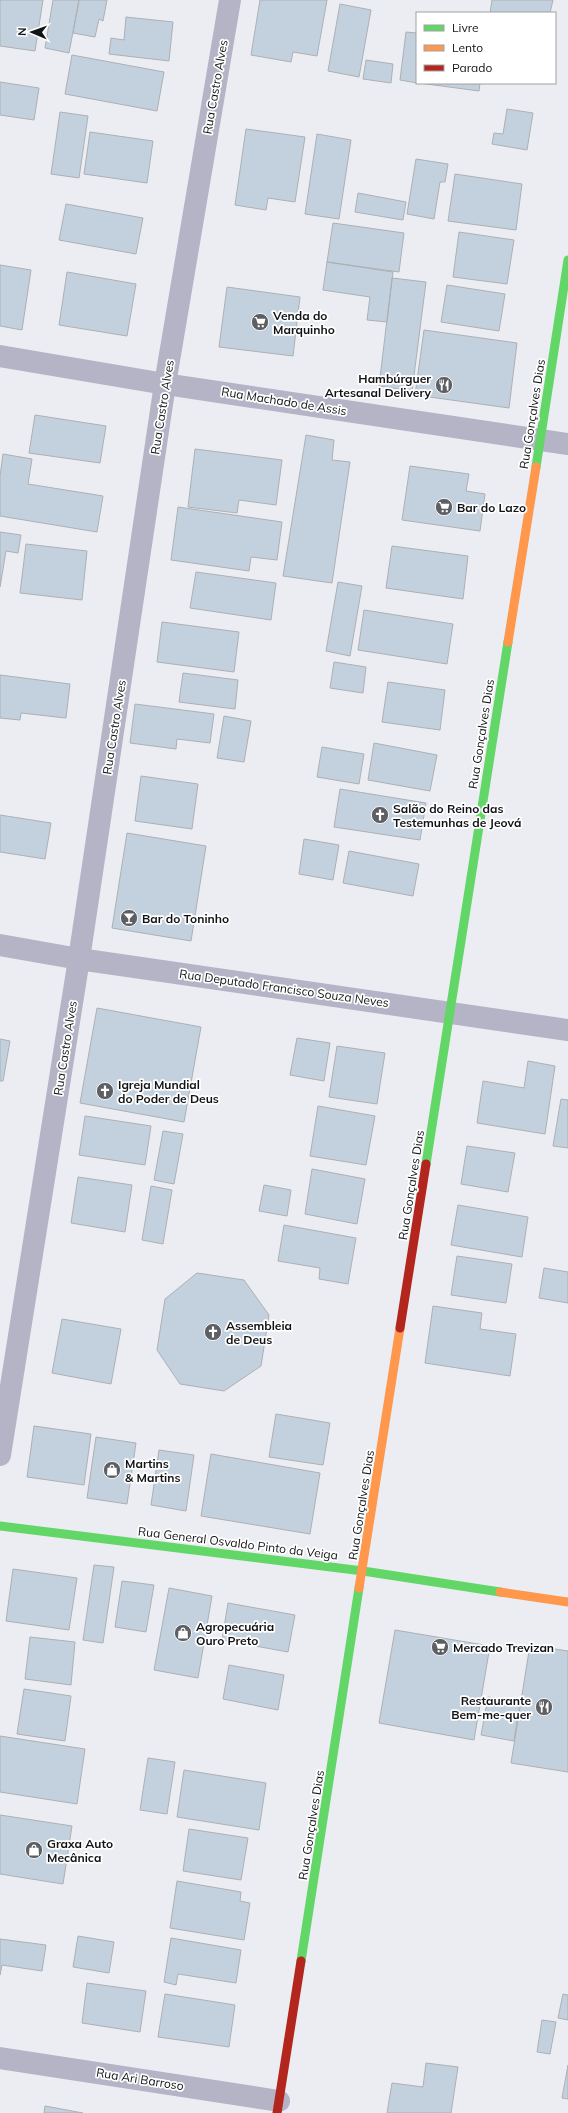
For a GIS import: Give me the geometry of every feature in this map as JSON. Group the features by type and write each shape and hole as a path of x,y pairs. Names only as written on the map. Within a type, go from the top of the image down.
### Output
{"street":[{"name":"Rua Castro Alves","path":"0,1455 79,959 165,384 230,0"},
{"name":"Rua Gonçalves Dias","path":"278,2107 568,260"},
{"name":"Rua Machado de Assis","path":"0,356 165,384 568,444"},
{"name":"Rua Deputado Francisco Souza Neves","path":"0,945 79,959 568,1030"},
{"name":"Rua General Osvaldo Pinto da Veiga","path":"0,1526 363,1571 568,1602"},
{"name":"Rua Ari Barroso","path":"0,2058 278,2107"}],"building":[{"path":"0,0 43,0 35,51 0,46"},
{"path":"53,0 79,0 69,53 45,48"},
{"path":"79,0 107,0 103,21 99,19 95,37 73,33"},
{"path":"260,0 327,0 317,56 293,52 291,62 251,55"},
{"path":"492,0 553,0 550,12 490,12"},
{"path":"340,4 371,10 359,77 328,71"},
{"path":"126,17 173,22 169,61 109,54 111,38 124,40"},
{"path":"406,32 416,33 416,83 400,80"},
{"path":"72,55 164,72 157,111 65,94"},
{"path":"366,60 393,64 391,83 363,79"},
{"path":"0,82 39,88 34,120 0,115"},
{"path":"426,84 480,84 479,91"},
{"path":"507,109 533,113 527,150 492,144 494,133 503,134"},
{"path":"60,112 88,116 79,178 51,174"},
{"path":"246,129 305,137 295,202 268,198 266,210 235,205"},
{"path":"90,132 153,141 147,183 84,174"},
{"path":"317,134 351,140 339,219 305,214"},
{"path":"416,159 448,164 445,182 440,182 434,219 407,214"},
{"path":"455,174 522,184 516,230 448,221"},
{"path":"358,193 406,202 403,220 355,212"},
{"path":"66,204 143,218 136,254 59,240"},
{"path":"333,223 404,233 399,272 327,262"},
{"path":"459,232 514,240 507,284 453,277"},
{"path":"327,262 393,272 387,322 367,320 370,297 323,290"},
{"path":"0,265 31,270 22,330 0,326"},
{"path":"67,272 136,284 127,336 59,325"},
{"path":"392,278 426,282 412,391 379,386"},
{"path":"447,285 505,294 499,331 441,322"},
{"name":"Venda do Marquinho","path":"227,287 300,297 293,356 219,347"},
{"path":"424,330 517,343 509,408 415,395"},
{"path":"35,415 106,426 100,463 29,453"},
{"path":"306,435 334,440 332,460 350,462 332,583 283,576"},
{"path":"195,449 282,460 276,505 239,500 237,513 188,507"},
{"path":"3,454 32,459 28,484 103,496 97,532 0,516 0,476"},
{"name":"Bar do Lazo","path":"410,466 469,474 466,491 485,494 480,531 402,520"},
{"path":"178,507 282,522 277,560 251,557 249,571 171,560"},
{"path":"0,532 21,535 18,553 6,551 0,587"},
{"path":"26,544 87,551 82,600 20,593"},
{"path":"392,546 468,556 463,599 386,588"},
{"path":"196,572 276,583 271,620 190,608"},
{"path":"338,582 362,586 350,656 326,651"},
{"path":"364,610 453,624 447,664 358,650"},
{"path":"162,622 239,632 234,672 157,662"},
{"path":"334,662 366,667 363,693 330,688"},
{"path":"183,673 238,680 235,709 179,702"},
{"path":"0,675 70,684 66,718 21,713 20,720 0,718"},
{"path":"388,682 445,690 440,730 382,722"},
{"path":"135,704 214,714 210,743 177,739 176,749 130,743"},
{"path":"224,716 251,721 244,762 217,758"},
{"path":"374,743 437,755 430,791 368,780"},
{"path":"322,747 364,754 359,784 317,777"},
{"path":"141,776 198,784 192,829 135,821"},
{"name":"Salão do Reino das Testemunhas de Jeová","path":"340,789 426,803 420,840 334,827"},
{"path":"0,815 51,823 45,859 0,852"},
{"path":"127,833 206,846 191,941 112,928"},
{"path":"304,839 339,845 333,880 299,874"},
{"path":"349,851 419,864 413,896 343,883"},
{"path":"97,1008 201,1027 184,1122 80,1103"},
{"path":"297,1038 330,1043 324,1081 290,1075"},
{"path":"0,1039 10,1041 3,1081 0,1081"},
{"path":"337,1046 385,1053 377,1104 329,1097"},
{"path":"528,1061 555,1066 545,1134 477,1123 483,1081 524,1088"},
{"path":"561,1099 568,1100 568,1148 553,1146"},
{"path":"318,1106 375,1116 366,1165 310,1156"},
{"path":"85,1116 151,1126 145,1165 79,1155"},
{"path":"163,1131 183,1134 174,1184 154,1180"},
{"path":"467,1146 515,1153 508,1192 461,1184"},
{"path":"312,1169 365,1179 357,1224 305,1214"},
{"path":"78,1177 132,1185 125,1232 71,1223"},
{"path":"264,1185 291,1190 287,1216 259,1211"},
{"path":"151,1186 172,1190 163,1244 142,1240"},
{"path":"458,1205 528,1217 522,1257 451,1245"},
{"path":"284,1225 356,1238 348,1284 319,1279 320,1268 278,1261"},
{"path":"457,1256 512,1264 506,1303 451,1295"},
{"path":"544,1268 568,1272 568,1303 539,1298"},
{"name":"Assembleia de Deus","path":"197,1273 244,1280 269,1315 261,1366 224,1391 180,1384 157,1350 165,1299"},
{"path":"433,1306 482,1313 480,1329 516,1334 510,1376 425,1363"},
{"path":"62,1319 121,1329 111,1384 52,1373"},
{"path":"276,1414 330,1423 323,1465 269,1457"},
{"path":"34,1426 91,1434 84,1485 27,1477"},
{"name":"Martins & Martins","path":"96,1437 136,1443 127,1504 87,1498"},
{"path":"159,1450 194,1455 186,1511 151,1505"},
{"path":"211,1454 320,1473 310,1534 201,1516"},
{"path":"94,1565 114,1567 103,1643 83,1640"},
{"path":"13,1569 77,1578 69,1630 6,1621"},
{"path":"122,1581 154,1585 146,1632 115,1627"},
{"name":"Agropecuária Ouro Preto","path":"169,1588 212,1596 198,1678 154,1670"},
{"path":"228,1603 295,1615 288,1652 222,1640"},
{"path":"395,1630 490,1646 474,1740 379,1723"},
{"path":"30,1637 75,1642 71,1685 25,1679"},
{"name":"Restaurante Bem-me-quer","path":"530,1645 568,1651 568,1772 511,1763"},
{"path":"229,1665 284,1675 278,1710 223,1699"},
{"path":"24,1689 71,1696 65,1741 17,1734"},
{"path":"488,1697 520,1702 514,1741 481,1735"},
{"path":"0,1736 85,1749 77,1804 0,1792"},
{"path":"148,1758 175,1762 167,1814 140,1810"},
{"path":"184,1770 266,1783 259,1830 177,1817"},
{"name":"Graxa Auto Mecânica","path":"0,1815 72,1826 63,1884 0,1874"},
{"path":"189,1829 248,1838 241,1880 183,1871"},
{"path":"177,1881 241,1892 240,1901 250,1903 244,1940 170,1928"},
{"path":"78,1936 114,1942 109,1973 73,1967"},
{"path":"171,1938 241,1950 236,1983 178,1974 176,1985 164,1982"},
{"path":"0,1939 46,1945 42,1971 2,1965 0,1975"},
{"path":"87,1983 146,1991 140,2032 82,2023"},
{"path":"165,1994 235,2005 229,2047 158,2037"},
{"path":"563,1994 568,1995 568,2020 558,2018"},
{"path":"542,2020 556,2022 550,2054 537,2052"},
{"path":"426,2063 458,2067 451,2113 387,2113 392,2083 423,2087"},
{"path":"568,2065 568,2099 562,2098"},
{"path":"45,2106 83,2113 44,2113"}],"traffic: fast":[{"path":"536,467 568,260"},
{"path":"426,1164 508,642"},
{"path":"0,1526 363,1571 500,1592"},
{"path":"301,1961 359,1588"}],"traffic: slow":[{"path":"508,642 536,467"},
{"path":"359,1588 400,1328"},
{"path":"500,1592 568,1602"}],"traffic: jam":[{"path":"400,1328 426,1164"},
{"path":"277,2113 301,1961"}],"place":[{"name":"Venda do Marquinho","path":"260,322"},
{"name":"Hambúrguer Artesanal Delivery","path":"444,385"},
{"name":"Bar do Lazo","path":"444,507"},
{"name":"Salão do Reino das Testemunhas de Jeová","path":"380,815"},
{"name":"Bar do Toninho","path":"129,918"},
{"name":"Igreja Mundial do Poder de Deus","path":"105,1091"},
{"name":"Assembleia de Deus","path":"213,1332"},
{"name":"Martins & Martins","path":"112,1470"},
{"name":"Agropecuária Ouro Preto","path":"183,1633"},
{"name":"Mercado Trevizan","path":"440,1647"},
{"name":"Restaurante Bem-me-quer","path":"544,1707"},
{"name":"Graxa Auto Mecânica","path":"34,1850"}]}
